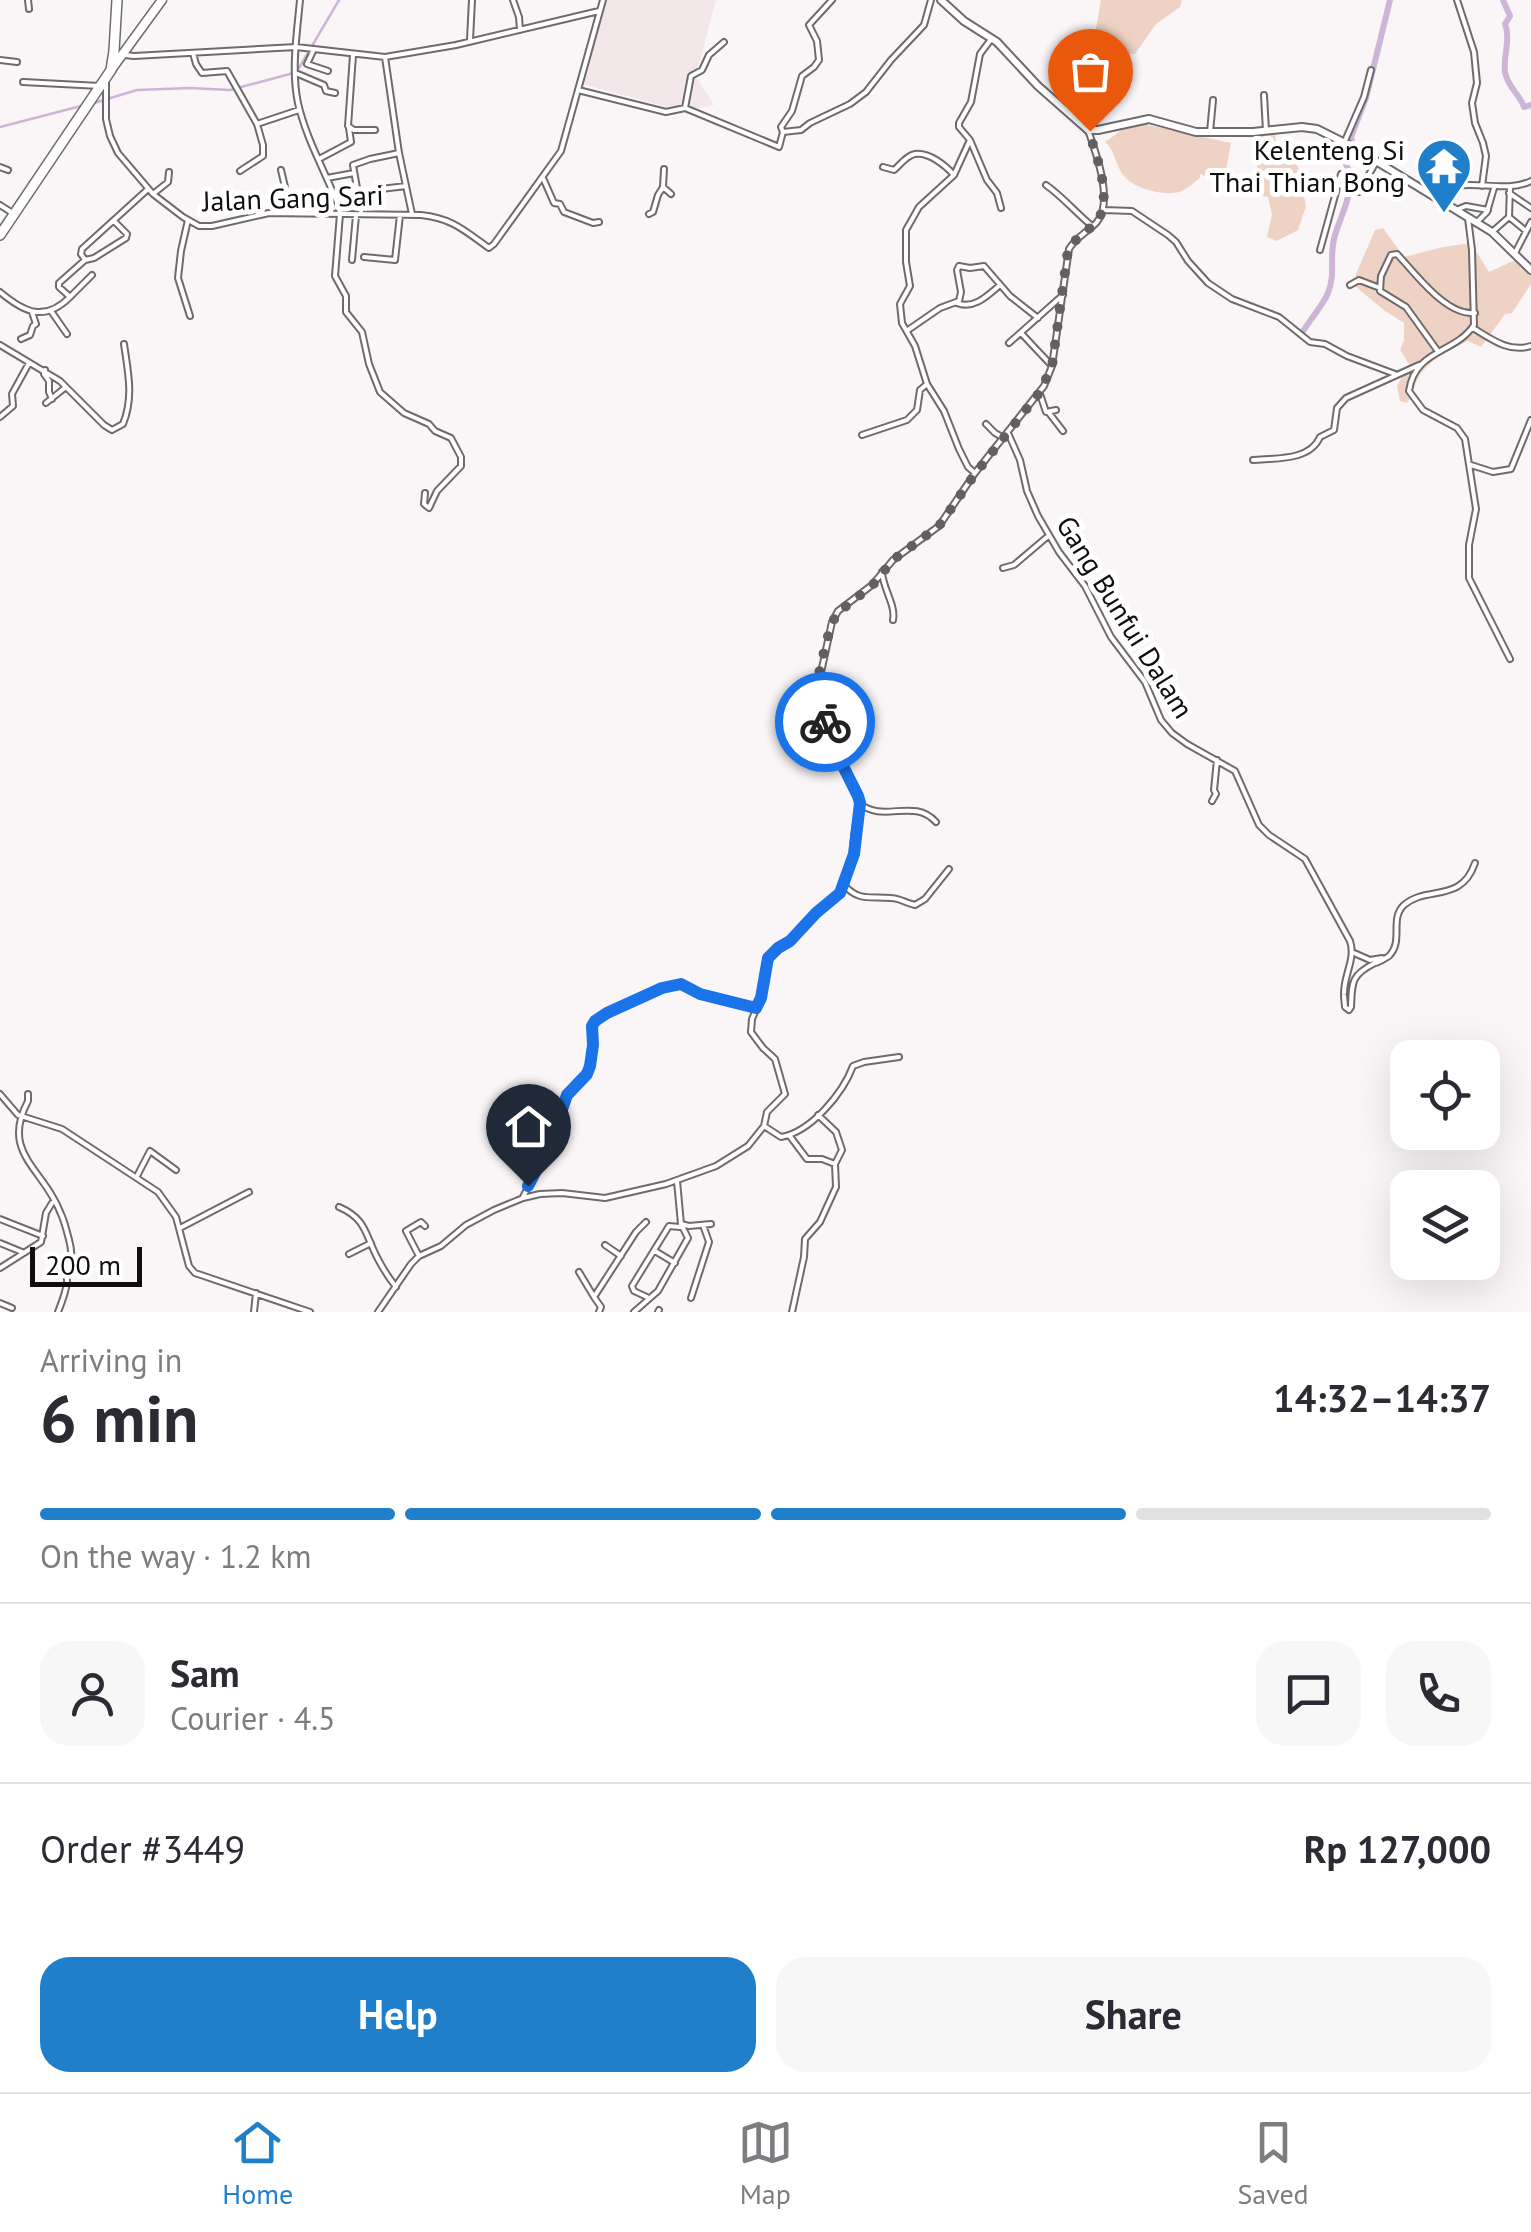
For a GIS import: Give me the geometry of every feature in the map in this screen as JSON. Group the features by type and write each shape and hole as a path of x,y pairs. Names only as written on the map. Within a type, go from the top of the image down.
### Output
{"main road":[{"path":"105,76 115,0"},
{"path":"0,235 119,53 162,0"},
{"path":"114,24 119,53"}],"street":[{"path":"28,0 29,8"},
{"path":"300,0 296,47 300,110 340,214 336,280 346,296 348,316 362,332 380,392 404,413 451,438 457,447 461,466 437,491 429,508 424,504 425,493"},
{"path":"470,42 472,0"},
{"path":"512,0 520,30"},
{"path":"599,222 564,212 560,204 554,203 543,178 564,145 602,0"},
{"path":"578,90 666,112 685,108 778,147 781,127 792,111 802,76 819,60 817,40 809,26 832,0"},
{"path":"783,132 801,130 866,92 924,25 931,0"},
{"path":"378,1312 419,1256 441,1246 479,1217 524,1198 562,1193 606,1198 677,1181 748,1146 764,1126 768,1112 784,1096 775,1059 753,1035 752,1019 761,998 768,958 802,930 844,885 854,854 860,803 838,756 836,737 815,700 832,622 838,611 862,594 903,552 939,526 1040,392 1052,366 1068,250 1103,210 1102,182 1088,130 992,38 964,21 941,0"},
{"path":"1456,0 1474,52 1477,83 1472,102 1486,156 1482,186"},
{"path":"119,53 134,56 296,47 385,57 470,42 599,11"},
{"path":"992,38 980,54 972,102 959,127 970,140 1001,208"},
{"path":"685,108 691,76 702,70 709,55 724,42"},
{"path":"312,49 306,63 328,71"},
{"path":"193,52 202,73 227,71 257,124 263,156 240,171"},
{"path":"318,159 350,142 347,124 353,55"},
{"path":"385,57 412,214"},
{"path":"0,60 17,62"},
{"path":"1344,143 1371,70"},
{"path":"296,71 325,86 326,91 336,93"},
{"path":"22,82 105,76"},
{"name":"Jalan Gang Sari","path":"105,76 108,128 114,146 151,192 202,226 258,214 412,214 451,222 489,248 543,178"},
{"path":"1264,95 1266,131"},
{"path":"1210,132 1213,100"},
{"path":"257,124 300,110"},
{"path":"1088,130 1149,119 1190,131 1317,129 1492,232 1531,270"},
{"path":"349,128 376,130"},
{"path":"970,140 954,174 918,207 906,230 910,286 899,312 927,384 975,474"},
{"path":"352,260 359,213 352,166 399,154"},
{"path":"883,167 894,170 915,154 943,164 954,174"},
{"path":"1337,184 1359,192 1376,162"},
{"path":"0,167 8,170"},
{"path":"649,214 663,187 664,169"},
{"path":"279,213 275,191 285,187 281,170"},
{"path":"85,260 82,249 168,182 170,172"},
{"path":"326,178 354,173"},
{"path":"1320,250 1341,174"},
{"path":"1434,197 1457,185 1524,188 1531,181"},
{"path":"1046,184 1092,226"},
{"path":"381,189 406,186"},
{"path":"1476,223 1488,210 1494,186"},
{"path":"1492,232 1508,217 1510,186"},
{"path":"663,187 671,194"},
{"path":"1510,193 1531,208"},
{"path":"0,205 14,214"},
{"path":"1456,210 1469,206 1488,210"},
{"path":"1103,210 1132,211 1170,237 1208,282 1232,299 1279,318 1310,342 1325,344 1395,374"},
{"path":"364,257 395,260 400,215"},
{"path":"1508,217 1526,231"},
{"path":"1253,460 1309,452 1320,437 1334,430 1336,410 1342,401 1419,365 1468,334 1475,312 1468,218"},
{"path":"188,220 178,278 190,316"},
{"path":"70,297 59,284 85,260 126,238 127,234 114,221"},
{"path":"1515,252 1531,222"},
{"path":"1380,288 1387,260 1396,254 1451,308 1475,312"},
{"path":"957,302 962,292 959,266 984,266 1010,296 1038,318"},
{"path":"0,292 14,304 40,314 61,306 92,275"},
{"path":"1350,285 1359,280 1380,288 1406,307 1438,351"},
{"path":"908,330 940,308 957,302 964,305 981,301 1001,284"},
{"path":"1009,343 1062,295"},
{"path":"51,311 67,334"},
{"path":"21,339 30,335 36,324 32,312"},
{"path":"1473,328 1509,348 1531,346"},
{"path":"1020,333 1052,366"},
{"path":"0,345 67,386 108,428 120,428 130,394 124,344"},
{"path":"0,417 13,406 12,394 30,361"},
{"path":"1419,365 1412,376 1410,393 1422,410 1448,423 1466,441 1476,509 1469,544 1469,578 1510,660"},
{"path":"45,370 49,401 67,386"},
{"path":"862,435 907,420 917,410 920,390 927,384"},
{"path":"1040,392 1045,410 1063,432"},
{"path":"1049,413 1056,410"},
{"path":"1469,464 1493,472 1511,469 1531,420"},
{"path":"986,424 995,434 1006,435"},
{"name":"Gang Bunfui Dalam","path":"1006,435 1024,472 1028,495 1049,535 1085,586 1111,637 1145,682 1160,720 1188,744 1235,771 1259,824 1305,859 1354,953"},
{"path":"1003,568 1014,565 1049,535"},
{"path":"882,572 893,620"},
{"path":"1212,801 1216,794 1217,760"},
{"path":"860,803 887,814 904,809 930,814 936,822"},
{"path":"1389,957 1370,960 1354,953 1345,976 1345,1007 1352,1007 1352,985 1357,975 1389,957 1400,909 1414,899 1454,889 1471,873 1475,863"},
{"path":"844,885 865,898 893,898 914,904 925,899 949,869"},
{"path":"524,1198 550,1144 567,1095 587,1074 595,1021 662,988 681,984 700,994 756,1008"},
{"path":"764,1126 781,1137 789,1136 841,1092 854,1066 899,1057"},
{"path":"0,1094 18,1115 60,1128 162,1196 172,1208 189,1266 195,1273 310,1312"},
{"path":"12,1120 28,1101 28,1094"},
{"path":"792,1312 805,1239 820,1222 836,1187 834,1164 842,1150 832,1126 818,1115"},
{"path":"789,1136 807,1158 834,1164"},
{"path":"136,1177 150,1152 176,1170"},
{"path":"21,1164 61,1213 72,1254 58,1312"},
{"path":"634,1312 658,1291 688,1238 681,1225 677,1181"},
{"path":"180,1228 249,1192"},
{"path":"0,1268 39,1244 53,1200"},
{"path":"339,1207 357,1217 365,1228 379,1262 396,1287"},
{"path":"0,1218 43,1236"},
{"path":"419,1256 406,1231 421,1222 426,1226"},
{"path":"594,1297 646,1222"},
{"path":"650,1298 632,1288 668,1226 711,1224"},
{"path":"691,1298 709,1242 703,1225"},
{"path":"349,1254 371,1243"},
{"path":"0,1244 22,1252"},
{"path":"604,1245 620,1256"},
{"path":"655,1251 675,1264"},
{"path":"579,1272 601,1306 599,1312"},
{"path":"254,1312 256,1293"},
{"path":"0,1303 12,1308"}],"shaded area":[{"path":"605,0 716,0 701,57 692,70 714,105 695,109 667,107 583,84"},
{"path":"1101,0 1182,0 1180,7 1156,24 1135,54 1092,52"},
{"path":"1143,124 1231,143 1225,175 1216,175 1215,179 1200,174 1187,188 1173,193 1136,185 1122,173 1105,142 1126,127"},
{"path":"1275,131 1276,150 1298,166 1306,206 1298,230 1277,241 1267,237 1272,215 1268,197 1243,192 1242,187 1256,182 1260,133"},
{"path":"1383,228 1404,257 1471,243 1489,272 1515,260 1531,274 1531,284 1512,313 1505,314 1481,347 1468,341 1432,362 1420,375 1406,403 1400,401 1397,386 1409,364 1400,350 1404,323 1356,287 1356,274 1375,230"}],"waterway":[{"path":"94,103 137,90 230,90 290,74 299,68 339,0"},
{"path":"1302,333 1330,286 1334,239 1349,193 1346,164 1354,150 1351,137 1366,98 1390,0"},
{"path":"1503,0 1510,16 1505,24 1506,78 1524,107 1531,105"},
{"path":"0,127 81,106"}],"way so far":[{"path":"825,722 814,695 838,611 872,586 893,560 939,526 1048,378 1068,250 1098,220 1104,207 1104,190 1090,131"}],"place":[{"name":"Kelenteng Si Thai Thian Bong","path":"1444,215"}],"route":[{"path":"528,1186 550,1144 567,1095 587,1074 595,1021 662,988 681,984 700,994 756,1008 768,958 840,893 854,854 860,803 838,756 836,737 825,722"}]}
